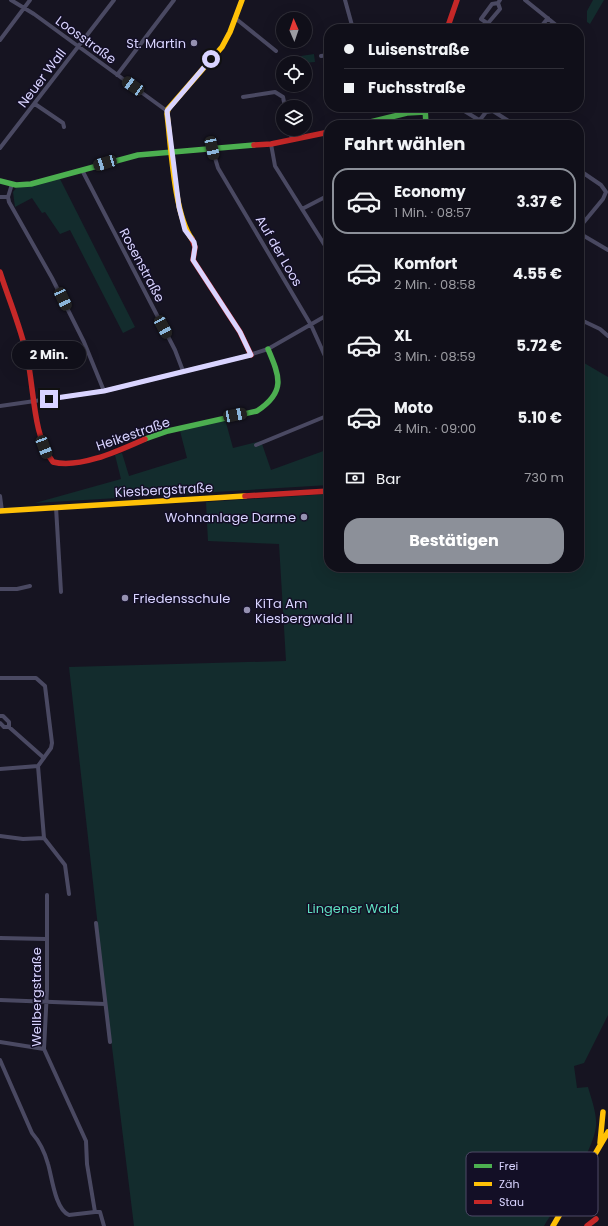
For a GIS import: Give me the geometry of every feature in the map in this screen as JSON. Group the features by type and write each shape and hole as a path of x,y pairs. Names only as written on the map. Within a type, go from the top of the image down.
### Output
{"street":[{"name":"Loosstraße","path":"11,0 167,111"},
{"path":"0,40 30,0"},
{"name":"Neuer Wall","path":"0,148 114,0"},
{"path":"117,75 174,0"},
{"path":"242,0 222,47 167,111 181,220 195,247 193,260 240,332 251,355"},
{"path":"345,0 352,24"},
{"path":"451,24 449,22 457,0"},
{"path":"525,0 555,24"},
{"path":"499,1 500,9 489,22 486,23 481,19 492,4 499,1"},
{"path":"235,18 276,51"},
{"path":"543,24 548,18"},
{"path":"244,97 275,92 283,97 284,100"},
{"path":"35,104 63,123 64,127"},
{"path":"383,120 412,112"},
{"path":"466,112 479,120 486,112"},
{"path":"495,112 507,120"},
{"path":"0,181 16,185 32,184 138,155 171,151 271,144 324,133"},
{"path":"291,136 292,140"},
{"path":"271,144 275,166 324,244"},
{"name":"Auf der Loos","path":"212,148 218,168 311,325 324,354"},
{"name":"Rosenstraße","path":"82,170 176,350 182,364 183,371"},
{"path":"584,173 601,185 606,192 603,199 584,222"},
{"path":"12,184 8,197 14,213 52,278 84,342 104,391"},
{"path":"0,197 8,197"},
{"path":"302,209 324,198"},
{"path":"584,235 608,250"},
{"path":"0,272 27,356 33,401"},
{"path":"0,406 104,391 251,355 268,349 324,317"},
{"path":"584,321 600,329 608,336"},
{"name":"Heikestraße","path":"33,401 48,456 53,462 62,464 84,461 120,450 148,438 257,411 270,404 278,393 279,385 278,376 268,349"},
{"path":"256,446 324,417"},
{"name":"Kiesbergstraße","path":"1,511 324,491"},
{"path":"0,496 1,511"},
{"path":"56,507 61,592"},
{"path":"0,590 17,589 30,586"},
{"path":"0,678 36,678 45,686 52,743 51,748 38,766 44,838 65,865 69,894"},
{"path":"0,716 3,716 9,722 9,727"},
{"path":"0,723 4,727 9,727 44,758"},
{"path":"0,768 38,766"},
{"path":"0,836 23,839 44,838"},
{"name":"Wellbergstraße","path":"47,896 47,973 44,1048 86,1141 87,1164 95,1212 100,1212 102,1214 104,1226"},
{"path":"96,922 110,1042"},
{"path":"0,938 46,939"},
{"path":"0,1000 105,1004"},
{"path":"0,1042 44,1048"},
{"path":"0,1060 32,1133 45,1156 53,1187 64,1211 70,1215 95,1212"},
{"path":"599,1148 603,1112"},
{"path":"597,1152 608,1132"},
{"path":"553,1226 559,1216"},
{"path":"587,1226 596,1219"}],"green space":[{"path":"593,0 604,0 590,24 587,22 587,11"},
{"path":"314,54 315,62 312,62 312,56 301,56"},
{"path":"59,177 135,327 123,333 70,230 60,234 45,212 42,213 32,198 15,207 13,192 16,188"},
{"name":"Lingener Wald","path":"584,363 608,377 608,1015 584,1063 574,1066 577,1088 588,1087 594,1106 596,1126 594,1137 588,1152 466,1152 466,1216 550,1216 544,1226 134,1226 105,990 69,667 286,661 279,544 208,541 206,502 324,494 324,572 584,572"},
{"path":"225,419 233,448 261,441 271,470 324,451 324,485 35,503 121,479 115,455 122,453 129,476 187,458 180,431"}],"traffic: fast":[{"path":"425,112 426,120"},
{"path":"378,120 407,113 425,112"},
{"path":"0,181 16,185 31,184 138,155 254,145"},
{"path":"145,439 168,431 257,411 273,397 278,383 275,368 268,349"}],"traffic: slow":[{"path":"192,239 186,228 177,197 167,114 168,109 222,47 230,32 242,0"},
{"path":"0,511 245,496"},
{"path":"600,1143 603,1112"},
{"path":"596,1152 608,1132"},
{"path":"553,1226 559,1216"}],"traffic: jam":[{"path":"449,24 457,0"},
{"path":"254,145 271,144 324,133"},
{"path":"192,239 195,247 193,260 240,332 251,355"},
{"path":"0,272 18,324 27,356 35,412 41,440 46,452 53,462 75,463 87,461 112,453 145,439"},
{"path":"245,496 324,491"},
{"path":"587,1226 596,1219"}],"place":[{"name":"St. Martin","path":"194,43"},
{"name":"Wohnanlage Darme","path":"304,517"},
{"name":"Friedensschule","path":"125,598"},
{"name":"KiTa Am Kiesbergwald II","path":"247,610"}],"route":[{"path":"49,399 65,398 104,391 156,377 251,355 240,332 193,260 192,256 195,247 194,242 185,230 181,220 172,167 167,111 211,59"}]}
